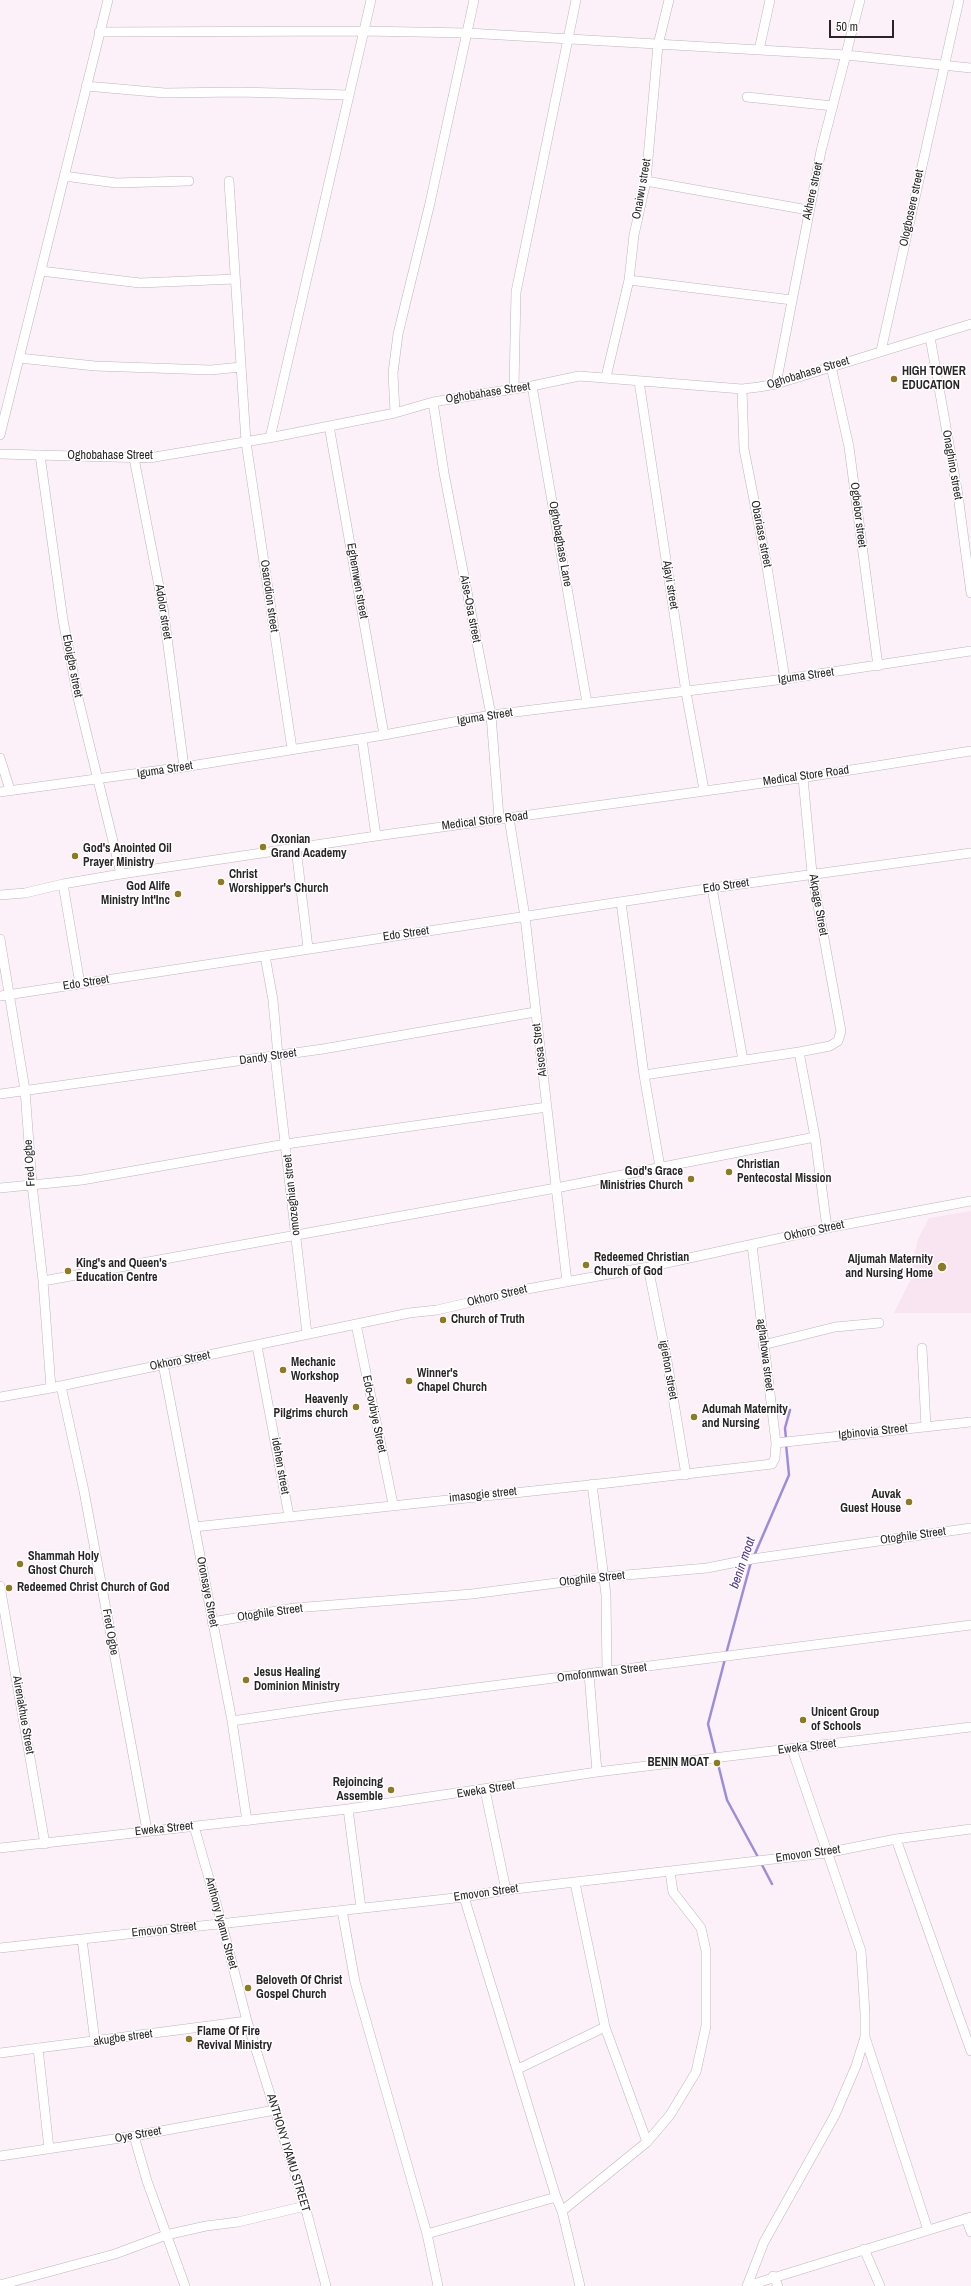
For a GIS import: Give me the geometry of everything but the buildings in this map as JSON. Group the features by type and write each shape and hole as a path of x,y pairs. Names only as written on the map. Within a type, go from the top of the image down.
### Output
{"street":[{"path":"0,435 108,0"},
{"path":"270,438 371,0"},
{"path":"395,413 393,373 398,334 474,0"},
{"path":"514,387 516,292 576,0"},
{"name":"Onaiwu street","path":"606,377 630,280 634,234 646,181 658,45 669,0"},
{"path":"759,50 770,0"},
{"name":"Akhere street","path":"776,384 808,210 860,0"},
{"name":"Ologbosere street","path":"881,351 943,64 959,0"},
{"path":"99,32 364,31 467,33 846,55 971,68"},
{"path":"86,86 165,93 239,92 349,95"},
{"path":"747,97 833,106"},
{"path":"64,176 116,183 189,181"},
{"name":"Osarodion street","path":"229,181 246,442 292,749"},
{"path":"646,181 808,210"},
{"path":"41,271 140,283 235,279"},
{"path":"630,280 792,300"},
{"name":"Oghobahase Street","path":"0,454 149,458 270,438 395,413 433,402 514,387 532,386 579,376 742,389 776,384 971,324"},
{"name":"Onaghino street","path":"930,337 958,495 971,593"},
{"path":"19,358 95,366 211,370 241,367"},
{"name":"Ogbebor street","path":"831,366 849,448 878,666"},
{"name":"Ajayi street","path":"639,381 686,692 704,790"},
{"name":"Oghobaghase Lane","path":"532,386 587,703"},
{"name":"Obariase street","path":"742,389 744,449 766,561 784,679"},
{"name":"Aise-Osa street","path":"433,402 444,473 491,715 499,818"},
{"name":"Eghemwen street","path":"329,426 384,735"},
{"name":"Eboigbe street","path":"40,455 63,620 78,698 121,874"},
{"name":"Adolor street","path":"134,458 163,606 184,767"},
{"name":"Iguma Street","path":"0,792 184,767 362,739 491,715 784,679 971,651"},
{"path":"362,739 376,836"},
{"name":"Medical Store Road","path":"0,895 26,893 63,884 121,874 376,836 704,790 803,778 971,751"},
{"path":"0,758 10,790"},
{"name":"Akpage Street","path":"799,1052 830,1046 838,1040 841,1031 812,873 803,778"},
{"name":"Aisosa Stret","path":"509,818 525,917 567,1282"},
{"path":"296,848 308,948"},
{"name":"Edo Street","path":"4,995 812,873 971,853"},
{"path":"63,884 80,984"},
{"path":"712,888 743,1060"},
{"path":"620,902 644,1075 660,1167"},
{"name":"Fred Ogbe","path":"0,939 4,995 25,1090 32,1184 43,1281 51,1388"},
{"name":"omozeghian street","path":"265,956 274,1000 276,1056 297,1234 306,1334"},
{"name":"Dandy Street","path":"0,1094 276,1056 535,1012"},
{"path":"644,1075 799,1052 815,1137 827,1228"},
{"path":"0,1188 82,1180 286,1144 547,1107"},
{"path":"43,1281 556,1188 815,1137"},
{"name":"Okhoro Street","path":"0,1397 256,1346 409,1313 437,1310 567,1282 648,1267 827,1228 971,1201"},
{"name":"aghahowa street","path":"752,1245 776,1443 775,1458 772,1464"},
{"name":"igiehon street","path":"648,1267 667,1361 686,1474"},
{"path":"763,1345 835,1327 880,1323"},
{"name":"Edo-ovbiye Street","path":"356,1324 393,1504"},
{"name":"idehen street","path":"256,1346 290,1516"},
{"path":"922,1348 926,1427"},
{"name":"Oronsaye Street","path":"162,1364 232,1721 247,1821"},
{"name":"Fred Ogbe","path":"61,1386 84,1490 147,1830"},
{"name":"Igbinovia Street","path":"776,1443 971,1422"},
{"name":"imasogie street","path":"194,1527 393,1504 772,1464"},
{"path":"592,1484 606,1595 607,1672"},
{"name":"Otoghile Street","path":"212,1622 294,1608 472,1594 603,1577 707,1568 752,1559 971,1528"},
{"name":"Airenakhue Street","path":"0,1586 45,1844"},
{"name":"Omofonmwan Street","path":"232,1721 971,1625"},
{"path":"589,1674 597,1772"},
{"name":"Eweka Street","path":"0,1848 45,1844 147,1830 247,1821 348,1809 485,1790 597,1772 971,1727"},
{"path":"747,2286 774,2222 835,2115 856,2066 865,2037 861,1951 826,1853 792,1749"},
{"path":"485,1790 506,1890"},
{"path":"348,1809 361,1908"},
{"name":"Anthony Iyamu Street","path":"194,1826 222,1924 247,2021"},
{"name":"Emovon Street","path":"0,1948 464,1897 506,1890 826,1853 896,1839 971,1829"},
{"path":"896,1839 971,2051"},
{"path":"562,2211 647,2142 670,2115 696,2072 706,2026 706,1951 696,1920 675,1896 671,1884 670,1872"},
{"path":"575,1883 605,2027 647,2142"},
{"path":"464,1897 556,2197 562,2211 580,2286"},
{"path":"342,1910 355,1982 426,2234 438,2286"},
{"path":"82,1939 95,2042"},
{"name":"akugbe street","path":"0,2053 95,2042 247,2021"},
{"name":"ANTHONY IYAMU STREET","path":"247,2021 305,2206 326,2286"},
{"path":"518,2069 605,2027"},
{"path":"865,2037 928,2230"},
{"path":"38,2048 49,2149"},
{"name":"Oye Street","path":"0,2156 134,2136 275,2110"},
{"path":"134,2136 166,2236 185,2286"},
{"path":"426,2234 556,2197"},
{"path":"0,2285 115,2254 166,2236 206,2226 238,2222 305,2206"},
{"path":"747,2286 774,2276 968,2217 971,2232"},
{"path":"864,2249 880,2286"},
{"path":"774,2276 778,2286"}],"shaded area":[{"name":"Aljumah Maternity and Nursing Home","path":"971,1211 971,1313 894,1313 913,1275 913,1259 918,1239 929,1218"}],"waterway":[{"name":"benin moat","path":"786,1439 785,1428 790,1410"},
{"name":"benin moat","path":"754,1556 789,1475 786,1444"},
{"name":"benin moat","path":"726,1654 751,1562"},
{"path":"725,1659 708,1724 727,1800 759,1859"},
{"path":"761,1863 772,1884"}],"place":[{"name":"HIGH TOWER EDUCATION","path":"894,379"},
{"name":"Oxonian Grand Academy","path":"263,847"},
{"name":"God's Anointed Oil Prayer Ministry","path":"75,856"},
{"name":"Christ Worshipper's Church","path":"221,882"},
{"name":"God Alife Ministry Int'Inc","path":"178,894"},
{"name":"Christian Pentecostal Mission","path":"729,1172"},
{"name":"God's Grace Ministries Church","path":"691,1179"},
{"name":"Redeemed Christian Church of God","path":"586,1265"},
{"name":"Aljumah Maternity and Nursing Home","path":"942,1267"},
{"name":"King's and Queen's Education Centre","path":"68,1271"},
{"name":"Church of Truth","path":"443,1320"},
{"name":"Mechanic Workshop","path":"283,1370"},
{"name":"Winner's Chapel Church","path":"409,1381"},
{"name":"Heavenly Pilgrims church","path":"356,1407"},
{"name":"Adumah Maternity and Nursing","path":"694,1417"},
{"name":"Auvak Guest House","path":"909,1502"},
{"name":"Shammah Holy Ghost Church","path":"20,1564"},
{"name":"Redeemed Christ Church of God","path":"9,1588"},
{"name":"Jesus Healing Dominion Ministry","path":"246,1680"},
{"name":"Unicent Group of Schools","path":"803,1720"},
{"name":"BENIN MOAT","path":"717,1763"},
{"name":"Rejoincing Assemble","path":"391,1790"},
{"name":"Beloveth Of Christ Gospel Church","path":"248,1988"},
{"name":"Flame Of Fire Revival Ministry","path":"189,2039"}]}
